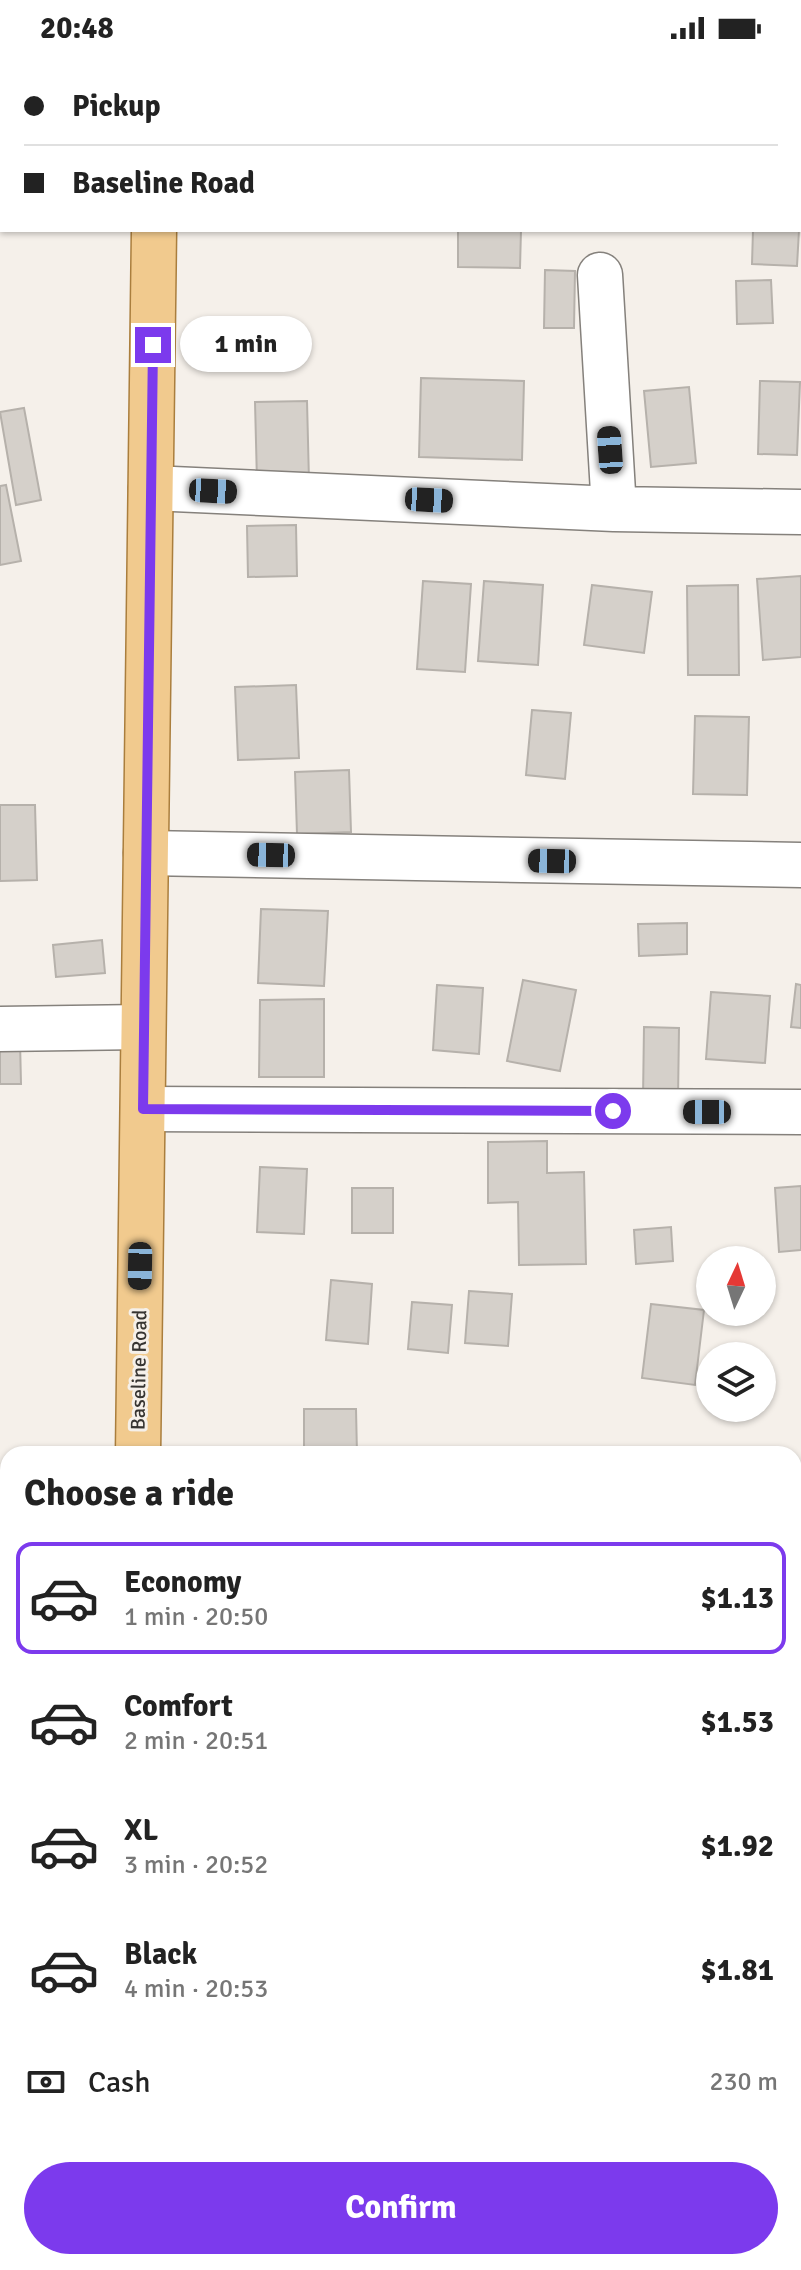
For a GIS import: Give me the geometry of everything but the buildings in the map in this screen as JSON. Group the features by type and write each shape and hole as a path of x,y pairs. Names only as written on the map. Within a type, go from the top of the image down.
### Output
{"main road":[{"name":"Baseline Road","path":"138,1446 154,232"}],"street":[{"path":"600,275 614,509"},
{"path":"151,488 614,509 801,512"},
{"path":"146,853 801,865"},
{"path":"0,1029 143,1027"},
{"path":"143,1109 801,1112"}],"route":[{"path":"153,345 143,1109 613,1111"}]}
